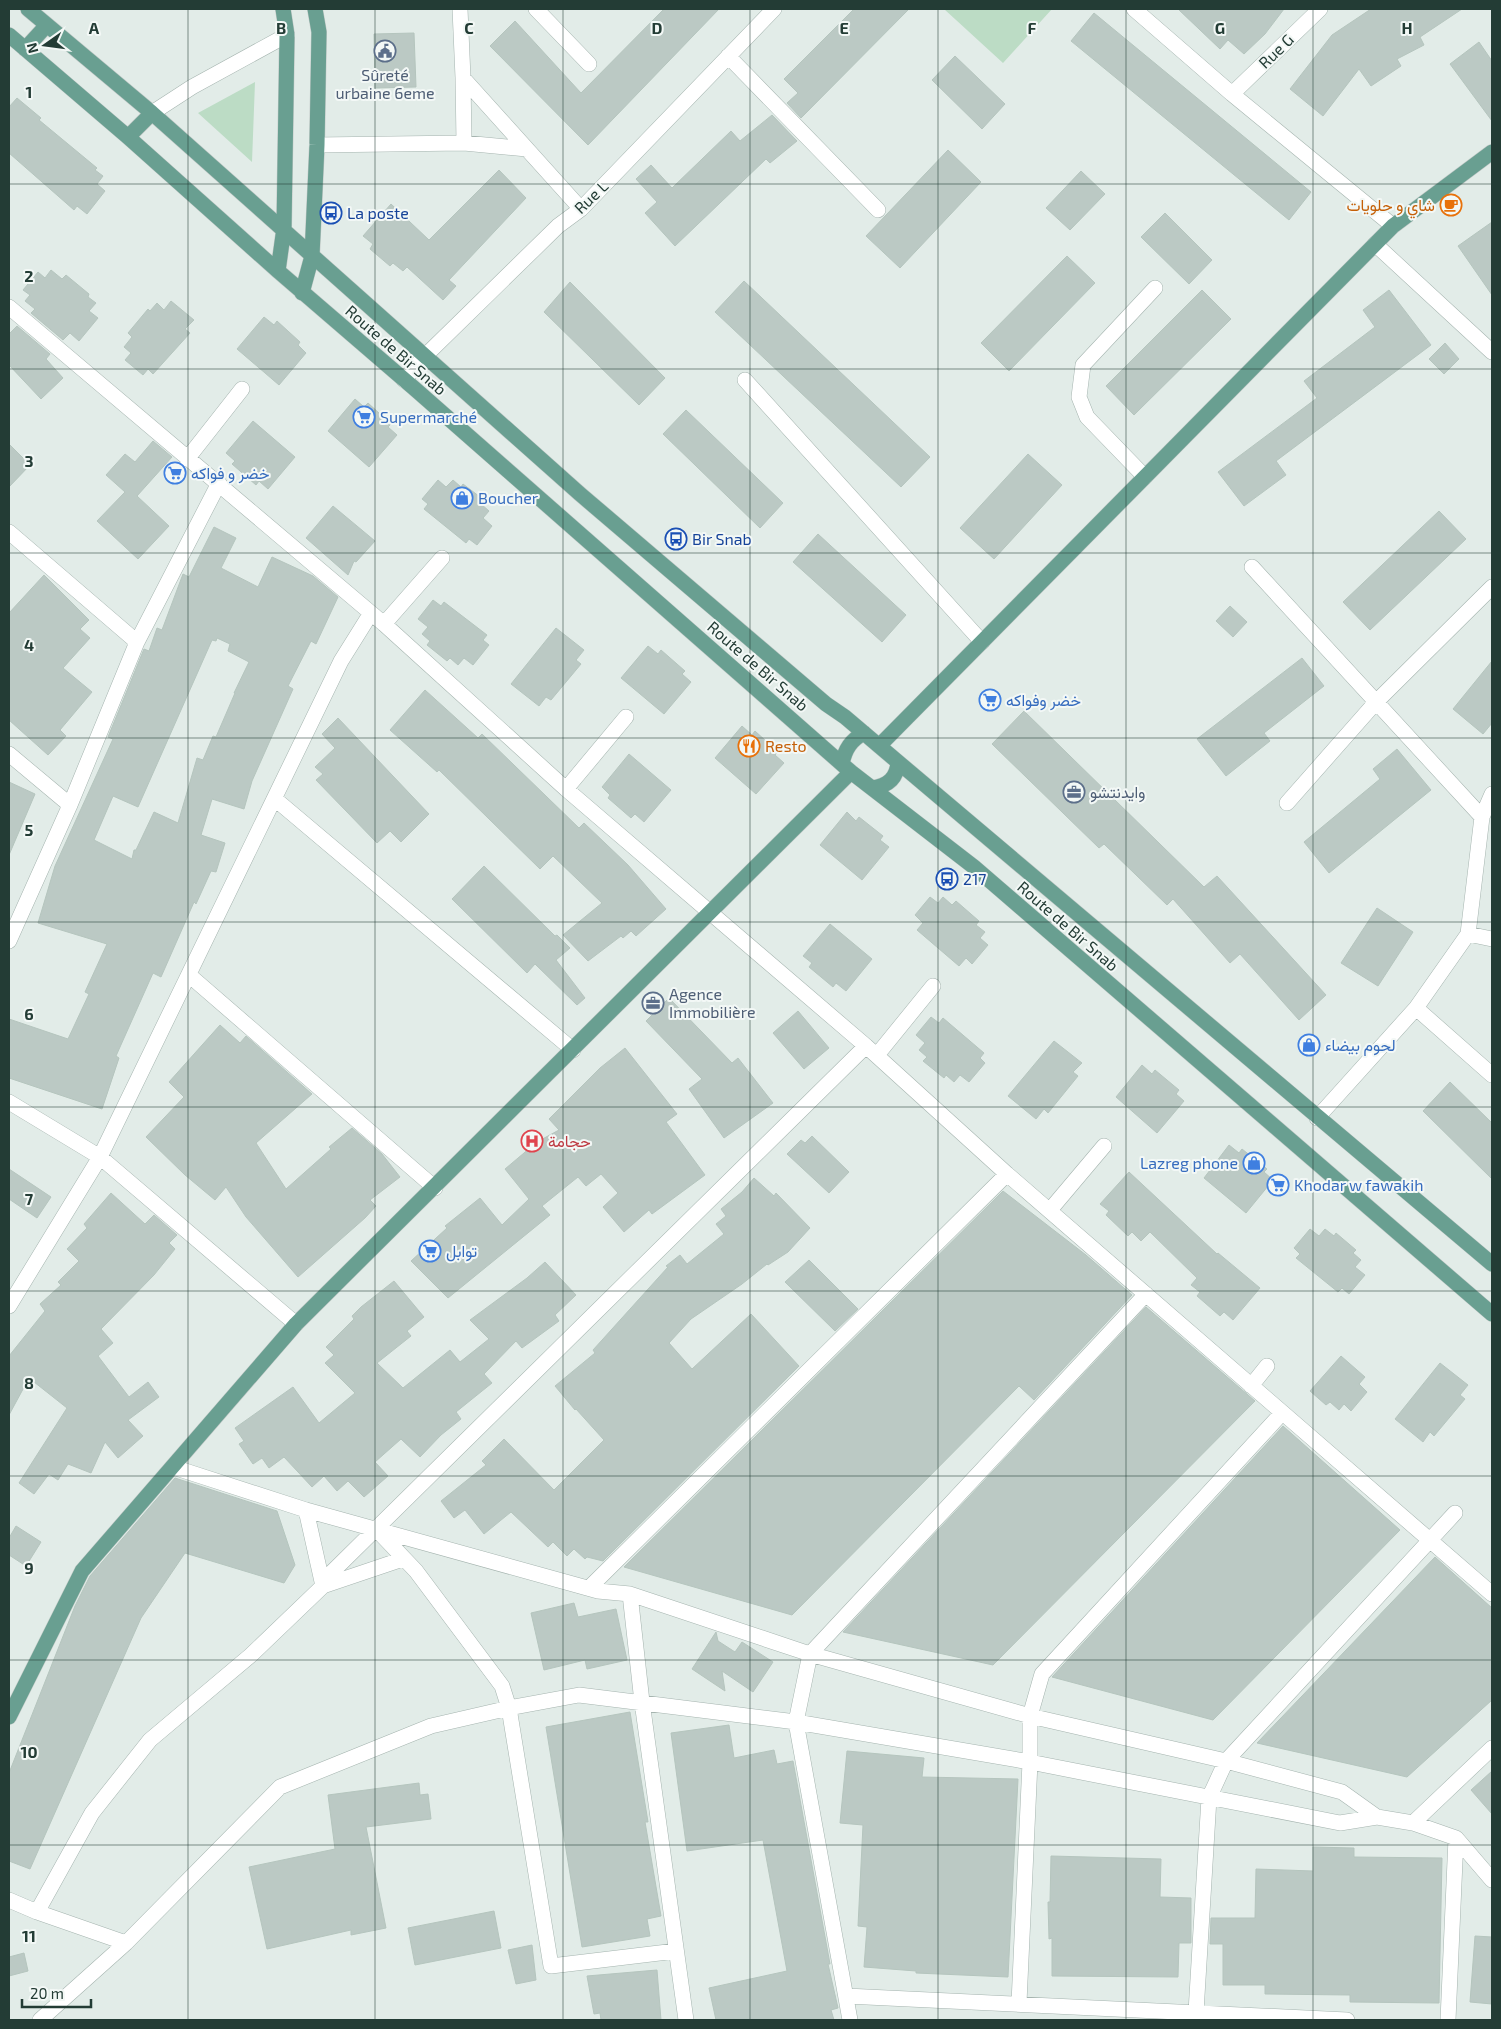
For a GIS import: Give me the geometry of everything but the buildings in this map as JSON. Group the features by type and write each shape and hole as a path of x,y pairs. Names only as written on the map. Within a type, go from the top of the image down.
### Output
{"main road":[{"name":"Route de Bir Snab","path":"28,9 152,113 284,228 312,256 580,494 826,704 864,733 1317,1118 1492,1264"},
{"path":"278,272 284,228 287,35 283,9"},
{"path":"302,293 312,256 319,32 315,9"},
{"path":"25,49 47,25"},
{"name":"Route de Bir Snab","path":"9,35 128,137 278,272 847,768 974,867 1492,1314"},
{"path":"128,137 152,113"},
{"path":"879,746 1393,226 1492,152"},
{"path":"9,1717 82,1571 296,1324 435,1188 709,913 847,768 848,745 864,733"},
{"path":"872,788 888,784 898,770 898,762"}],"street":[{"path":"460,9 464,143"},
{"path":"536,9 589,64"},
{"name":"Rue L","path":"404,380 424,356 558,226 581,209 774,9"},
{"path":"1134,9 1232,94 1393,226"},
{"name":"Rue G","path":"1232,94 1320,9"},
{"path":"152,113 192,86 287,35"},
{"path":"728,56 878,210"},
{"path":"463,78 581,209"},
{"path":"317,144 464,143 527,149"},
{"path":"1375,244 1492,352"},
{"path":"1145,477 1087,417 1079,397 1083,365 1155,288"},
{"path":"9,307 384,624 566,789 709,913 872,1050 1007,1174 1492,1594"},
{"path":"745,380 982,642"},
{"path":"187,459 242,389"},
{"path":"9,941 70,805 137,642 219,483"},
{"path":"9,532 137,642"},
{"path":"384,624 442,558"},
{"path":"1252,567 1482,817"},
{"path":"1287,803 1376,702 1492,587"},
{"path":"9,1306 100,1157 341,661 371,613"},
{"path":"566,789 626,717"},
{"path":"9,754 70,805"},
{"path":"1317,1118 1416,1008 1468,934 1482,817 1492,794"},
{"path":"275,799 573,1050"},
{"path":"1468,934 1492,939"},
{"path":"189,975 435,1188"},
{"path":"37,1912 92,1813 150,1740 251,1655 323,1586 328,1576 872,1050 933,986"},
{"path":"1416,1008 1492,1075"},
{"path":"9,1102 100,1157 296,1324"},
{"path":"1050,1210 1104,1146"},
{"path":"590,1588 1007,1174"},
{"path":"850,2020 796,1722 810,1654 1146,1294"},
{"path":"1251,1386 1267,1366"},
{"path":"1019,2003 1030,1762 1030,1716 1042,1674 1282,1413"},
{"path":"173,1467 306,1510 377,1530 598,1591 630,1594 810,1654 1030,1716 1226,1761 1342,1792 1377,1818"},
{"path":"306,1510 323,1586"},
{"path":"1196,2012 1209,1798 1226,1761 1455,1513"},
{"path":"377,1530 416,1571 502,1686 509,1708 551,1966 676,1951"},
{"path":"323,1586 403,1559"},
{"path":"630,1594 642,1702 686,2020"},
{"path":"40,2020 126,1943 280,1787 431,1726 509,1708 579,1695 796,1722 1030,1762 1340,1823 1377,1818 1413,1823 1456,1838 1492,1880"},
{"path":"1413,1823 1492,1748"},
{"path":"1448,2020 1456,1838"},
{"path":"9,1900 37,1912 126,1943"},
{"path":"846,1996 1347,2020"}],"green space":[{"path":"944,9 1052,9 1003,63"},
{"path":"255,82 252,162 198,113"}],"place":[{"name":"Sûreté urbaine 6eme","path":"385,51"},
{"name":"شاي و حلويات","path":"1451,205"},
{"name":"La poste","path":"331,213"},
{"name":"Supermarché","path":"364,417"},
{"name":"خضر و فواكه","path":"175,473"},
{"name":"Boucher","path":"462,498"},
{"name":"Bir Snab","path":"676,539"},
{"name":"خضر وفواكه","path":"990,700"},
{"name":"Resto","path":"749,746"},
{"name":"وايدنتشو","path":"1074,792"},
{"name":"217","path":"947,879"},
{"name":"Agence Immobilière","path":"653,1003"},
{"name":"لحوم بيضاء","path":"1309,1045"},
{"name":"حجامة","path":"532,1141"},
{"name":"Lazreg phone","path":"1254,1163"},
{"name":"Khodar w fawakih","path":"1278,1185"},
{"name":"توابل","path":"430,1251"}]}
